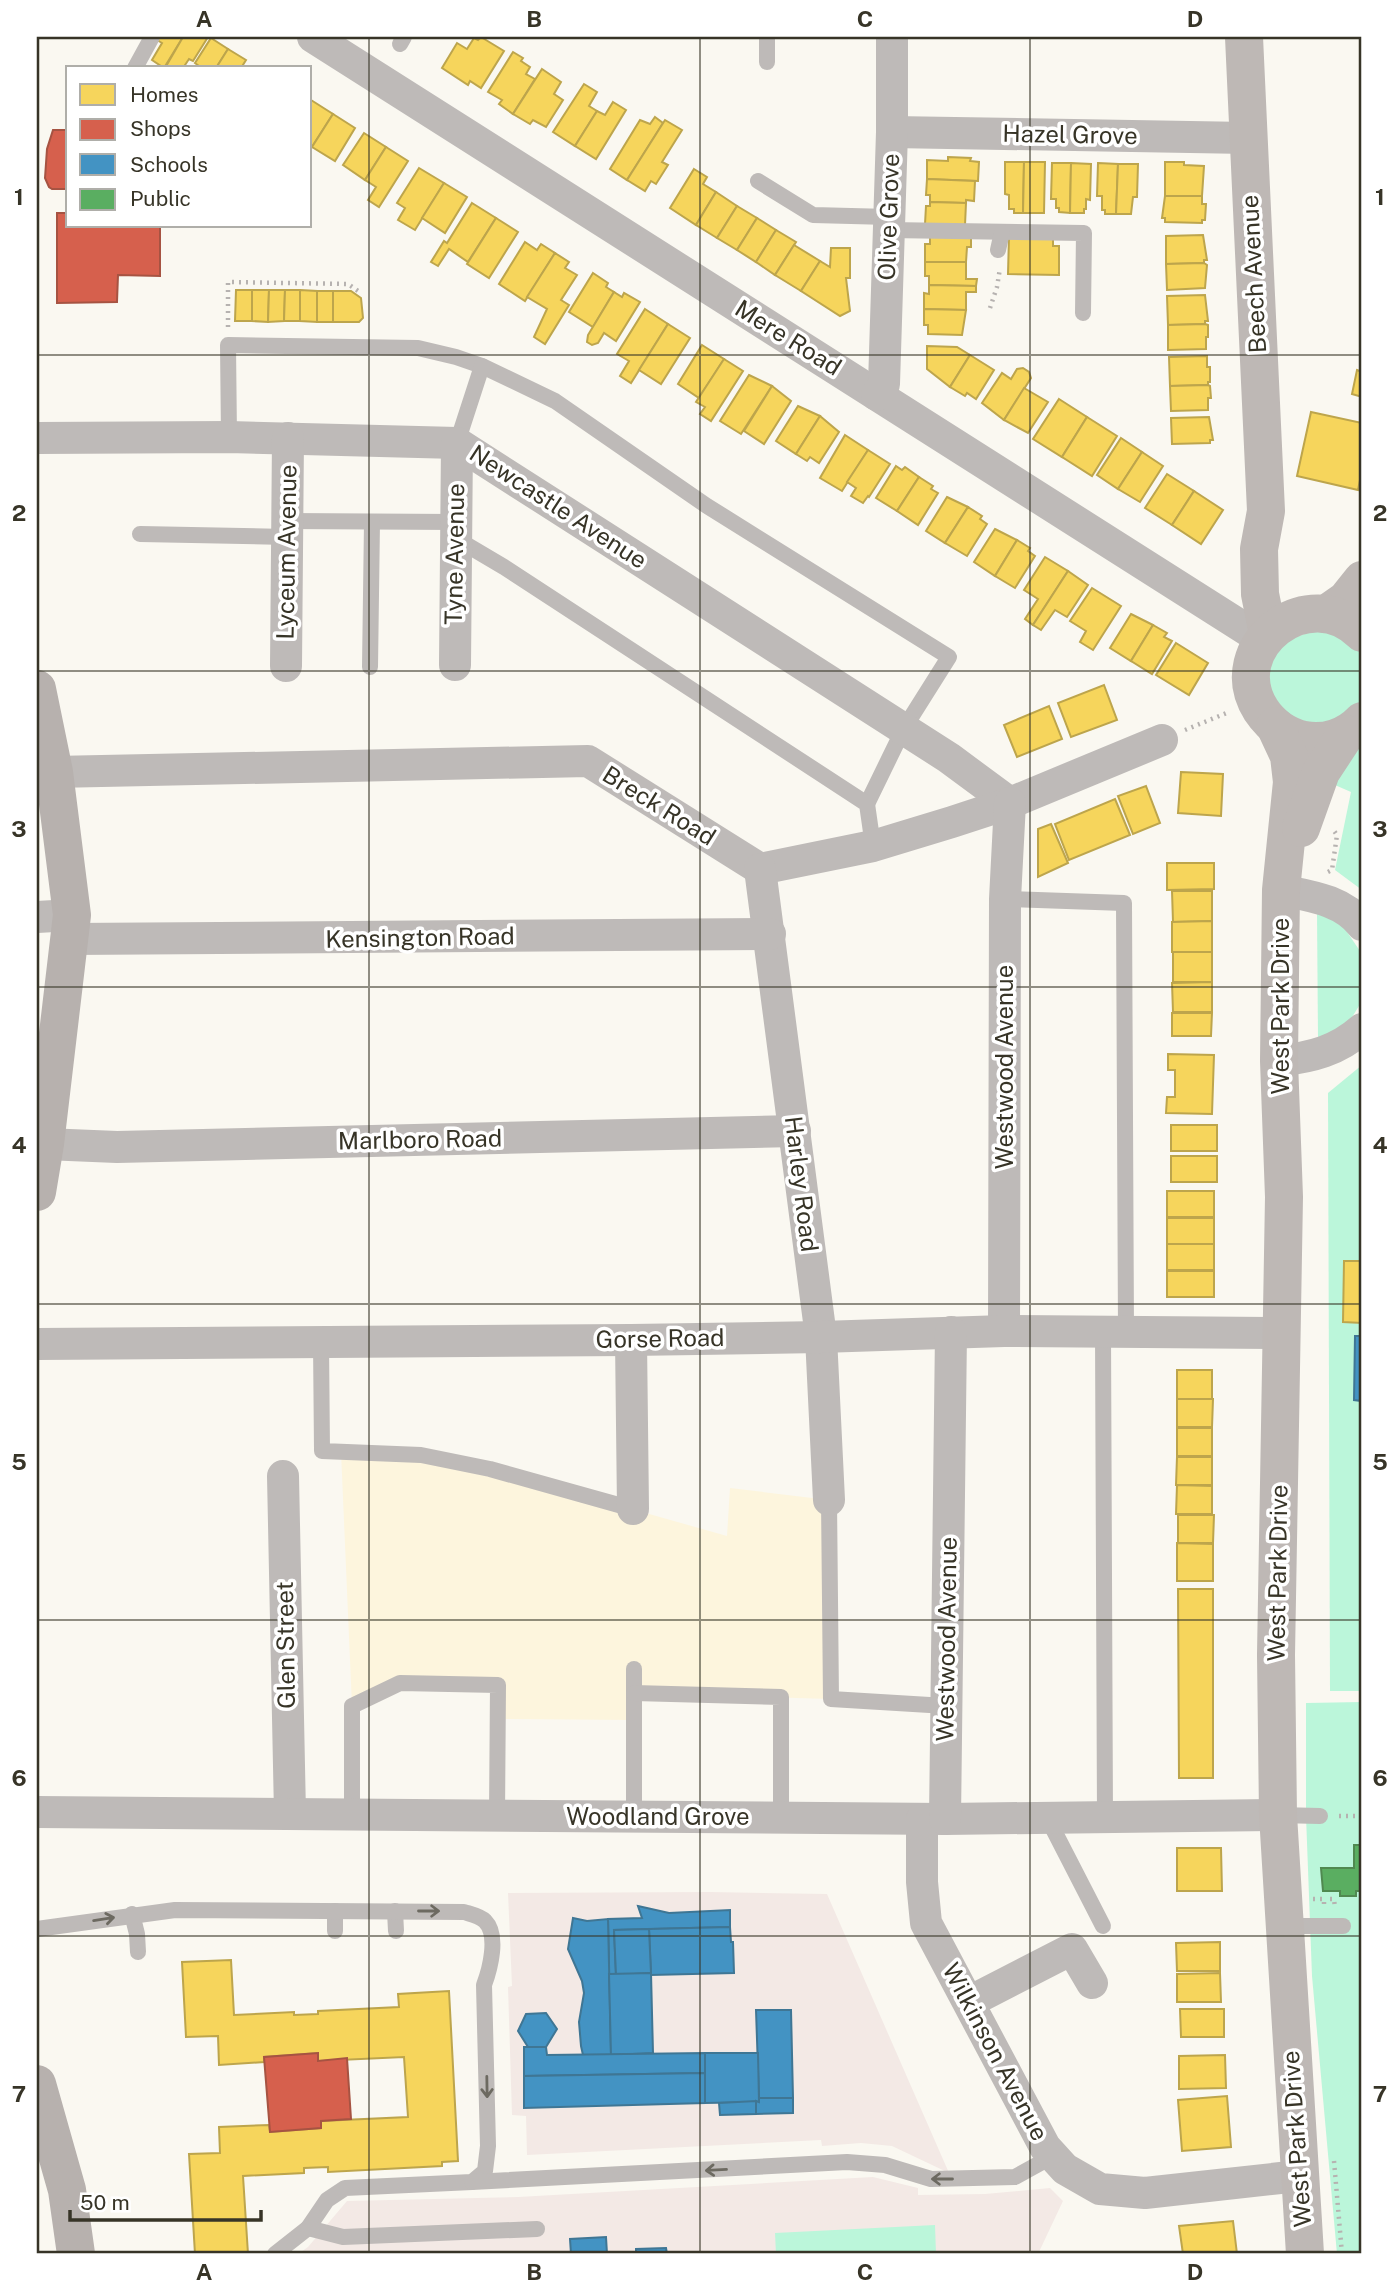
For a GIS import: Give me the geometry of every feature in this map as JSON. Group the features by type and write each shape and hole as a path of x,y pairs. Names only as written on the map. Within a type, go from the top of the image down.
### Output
{"main road":[{"path":"37,1192 60,924 54,772 39,711"},
{"path":"37,2084 44,2133 67,2190 76,2254"}],"street":[{"name":"Mere Road","path":"313,37 877,395 1266,637"},
{"name":"Olive Grove","path":"877,395 884,384 892,132 892,37"},
{"name":"Beech Avenue","path":"1244,37 1266,511 1284,579 1291,591 1318,613"},
{"name":"Hazel Grove","path":"892,132 1248,138"},
{"name":"Newcastle Avenue","path":"37,439 229,437 457,443 949,758 1010,803"},
{"name":"Lyceum Avenue","path":"286,666 288,438"},
{"name":"Tyne Avenue","path":"455,665 457,443"},
{"name":"Beech Avenue","path":"1266,511 1259,549 1259,594 1266,637"},
{"path":"1266,637 1287,620 1318,613 1346,600 1362,580"},
{"path":"1318,613 1350,622 1362,633"},
{"name":"West Park Drive","path":"1266,637 1253,665 1254,692 1258,705 1275,726 1289,755 1298,894"},
{"path":"1275,726 1309,741 1322,741 1354,728"},
{"name":"West Park Drive","path":"1305,2254 1299,2176 1301,1917 1278,1815 1276,1655 1284,1197 1279,1061 1298,894 1315,785 1330,757 1354,728"},
{"path":"760,869 873,846 1010,803 1162,740"},
{"name":"Breck Road","path":"54,772 589,761 760,869"},
{"name":"Westwood Avenue","path":"1004,1331 1005,899 1010,803"},
{"name":"Harley Road","path":"760,869 821,1337 829,1500"},
{"path":"1298,894 1339,905 1362,925"},
{"name":"Kensington Road","path":"60,924 770,934"},
{"path":"1279,1061 1330,1051 1350,1040 1362,1029"},
{"name":"Marlboro Road","path":"43,1124 131,1147 795,1130"},
{"name":"Gorse Road","path":"37,1344 631,1340 1004,1331 1283,1333"},
{"name":"Westwood Avenue","path":"934,1819 946,1706 951,1332"},
{"path":"631,1340 633,1509"},
{"name":"Glen Street","path":"283,1476 290,1814"},
{"name":"Woodland Grove","path":"37,1812 934,1819 1278,1815"},
{"name":"Wilkinson Avenue","path":"934,1819 922,1882 926,1923 1045,2147 1065,2169 1100,2189 1145,2193 1299,2176"},
{"path":"969,2002 1072,1949 1092,1983"}],"lane":[{"path":"136,66 152,37"},
{"path":"767,37 767,62"},
{"path":"758,181 813,215 1002,232 1084,233 1083,313"},
{"path":"998,250 1002,232"},
{"path":"229,437 228,345 418,348 482,366 555,401 707,506 949,657 903,730 867,804 873,846"},
{"path":"457,443 482,366"},
{"path":"140,534 287,529 372,522 455,530 504,567 867,804"},
{"path":"370,667 372,522"},
{"path":"1005,899 1124,903 1105,1818"},
{"path":"321,1342 322,1451 432,1457 490,1469 633,1509"},
{"path":"829,1500 831,1699 946,1706"},
{"path":"634,1669 635,1816"},
{"path":"352,1814 352,1706 400,1683 498,1685 497,1816"},
{"path":"634,1693 781,1697 781,1818"},
{"path":"1278,1815 1320,1816"},
{"path":"1048,1819 1103,1926"},
{"path":"37,1929 175,1910 464,1912 484,1920 491,1932 492,1963 484,1985 488,2146 485,2171 472,2182"},
{"path":"335,1911 335,1931"},
{"path":"395,1911 396,1931"},
{"path":"132,1914 138,1952"},
{"path":"1301,1917 1343,1926"},
{"path":"275,2254 327,2200 345,2188 847,2162 886,2165 931,2179 973,2186 1014,2177 1053,2156"},
{"path":"310,2218 343,2237 537,2229"}],"path":[{"path":"990,308 999,276 998,250"},
{"path":"228,345 228,282 348,285 361,293"},
{"path":"1162,740 1233,710"},
{"path":"1298,894 1321,875 1332,870 1337,835 1328,821"},
{"path":"1334,2157 1342,2254"}],"shaded area":[{"path":"341,1452 490,1469 727,1536 730,1488 829,1500 831,1699 634,1693 634,1720 498,1719 498,1686 400,1683 352,1706"},
{"path":"508,1893 827,1894 949,2173 892,2146 861,2143 822,2146 821,2140 527,2155 526,2116 512,2115 508,1987 512,1986"},
{"path":"873,2177 918,2188 918,2195 985,2194 1050,2188 1063,2201 1038,2254 298,2254 308,2247 347,2201 518,2197"}],"green space":[{"path":"1325,627 1362,655 1362,705 1310,733 1264,694 1276,644"},
{"path":"1362,735 1362,890 1335,870 1351,792 1328,782"},
{"path":"1317,914 1330,916 1343,926 1362,954 1362,1001 1346,1027 1318,1038"},
{"path":"1362,1065 1362,1691 1330,1691 1328,1093"},
{"path":"1362,1702 1362,2254 1337,2254 1312,1976 1306,1816 1306,1703"},
{"path":"935,2225 936,2254 776,2254 775,2233"}],"building: Homes":[{"path":"159,37 183,37 165,66 152,60 162,43 157,40"},
{"path":"183,37 208,37 193,61 189,59 184,66 166,66"},
{"path":"481,37 504,51 481,88 470,81 468,85 442,68 457,43 467,49 474,38 478,40"},
{"path":"211,38 228,49 217,66 199,66 195,63"},
{"path":"228,49 246,60 242,66 217,66"},
{"path":"513,52 523,58 521,61 530,67 526,74 535,79 513,114 499,104 502,100 488,92"},
{"path":"542,69 561,82 554,94 563,100 546,127 533,120 530,124 513,114"},
{"path":"584,84 597,92 589,106 597,111 575,146 553,132"},
{"path":"312,101 333,114 312,147"},
{"path":"613,102 626,110 596,159 575,146 597,111 605,115"},
{"path":"333,114 355,128 335,161 312,147"},
{"path":"655,117 663,123 627,180 610,169 640,120 650,124"},
{"path":"665,120 682,130 662,162 668,165 656,184 651,181 645,191 627,180"},
{"path":"364,133 386,147 365,180 343,165"},
{"path":"386,147 408,161 379,207 368,200 376,187 365,180"},
{"path":"948,157 971,158 970,161 979,162 978,181 927,179 927,160 948,161"},
{"path":"1005,162 1024,162 1023,213 1014,213 1014,209 1009,209 1009,195 1005,194"},
{"path":"1024,162 1045,162 1044,213 1023,213"},
{"path":"1165,162 1204,166 1202,196 1165,196"},
{"path":"1052,163 1071,163 1070,213 1059,212 1056,199 1051,199"},
{"path":"1071,163 1091,164 1090,200 1086,199 1084,213 1070,213"},
{"path":"1098,163 1118,164 1116,214 1105,214 1105,210 1102,210 1102,196 1097,196"},
{"path":"1118,164 1138,164 1137,197 1133,197 1131,214 1116,214"},
{"path":"419,168 444,183 415,230 398,220 405,208 397,203"},
{"path":"694,169 707,177 703,184 716,192 696,225 670,208"},
{"path":"927,179 975,181 974,201 930,202 930,195 926,195"},
{"path":"444,183 467,197 445,233 422,218"},
{"path":"716,192 737,206 717,238 696,225"},
{"path":"1165,196 1202,196 1202,204 1206,204 1205,220 1202,220 1202,223 1165,222 1165,218 1162,218"},
{"path":"930,202 966,203 965,225 925,224 926,206 930,206"},
{"path":"472,203 496,218 468,262 449,249 438,266 431,262 444,241 447,243"},
{"path":"737,206 757,218 737,250 717,238"},
{"path":"496,218 518,232 489,278 467,264"},
{"path":"757,218 776,230 756,262 737,250"},
{"path":"776,230 796,242 775,275 756,262"},
{"path":"1203,235 1207,260 1204,260 1204,263 1166,264 1166,236"},
{"path":"930,236 971,237 966,262 925,262 925,244 930,244"},
{"path":"1009,236 1053,239 1053,246 1059,246 1059,275 1008,274"},
{"path":"525,242 537,250 541,244 555,253 525,301 499,284"},
{"path":"794,245 820,261 801,291 775,275"},
{"path":"831,248 850,248 850,278 846,278 850,311 840,316 801,291 820,261 830,267"},
{"path":"555,253 569,262 565,268 577,275 561,300 569,305 545,344 534,337 547,309 527,297"},
{"path":"925,262 966,262 966,279 977,279 976,286 929,285 929,276 925,276"},
{"path":"1166,264 1207,265 1205,288 1167,290"},
{"path":"593,273 608,283 606,287 614,292 593,327 569,312"},
{"path":"929,285 976,286 976,292 966,292 966,310 924,309 924,293 929,294"},
{"path":"236,290 252,290 252,321 235,321"},
{"path":"252,290 269,290 268,322 252,321"},
{"path":"269,290 285,290 284,321 268,322"},
{"path":"285,290 300,290 300,321 284,321"},
{"path":"300,290 317,291 317,322 300,321"},
{"path":"317,291 333,291 333,322 317,322"},
{"path":"333,291 351,291 361,298 363,318 359,322 333,322"},
{"path":"614,292 622,297 624,293 640,302 616,341 604,333 598,343 592,345 587,342 588,335"},
{"path":"1205,295 1208,321 1205,321 1205,324 1168,325 1167,296"},
{"path":"645,309 668,324 631,383 620,376 629,361 617,354"},
{"path":"924,309 966,310 962,335 928,334 928,325 924,325"},
{"path":"668,324 690,338 661,384 639,370"},
{"path":"1168,325 1208,325 1206,349 1168,350"},
{"path":"702,345 724,359 699,398 678,384"},
{"path":"927,346 957,347 970,355 950,387 927,369"},
{"path":"970,355 994,370 976,399 950,387"},
{"path":"1207,356 1207,367 1210,367 1208,385 1170,386 1169,357"},
{"path":"724,359 743,371 711,421 700,414 705,407 696,402"},
{"path":"1023,368 1029,372 1031,378 1004,420 982,403 1002,373 1011,379 1017,369"},
{"path":"1357,370 1362,372 1362,397 1352,394"},
{"path":"749,375 772,386 741,434 720,421"},
{"path":"1208,385 1211,398 1208,398 1208,410 1171,411 1170,386"},
{"path":"772,386 791,401 764,444 744,431"},
{"path":"1024,388 1048,402 1028,433 1004,420"},
{"path":"1059,399 1087,417 1062,457 1033,439"},
{"path":"798,406 820,416 796,454 776,441"},
{"path":"1311,412 1362,423 1362,470 1358,490 1297,476"},
{"path":"820,416 839,432 819,463 810,457 807,461 796,454"},
{"path":"1087,417 1117,436 1092,476 1062,457"},
{"path":"1209,417 1213,440 1210,440 1210,443 1172,444 1171,418"},
{"path":"845,435 868,450 842,491 820,478"},
{"path":"1121,438 1142,452 1118,489 1097,475"},
{"path":"868,450 890,464 863,503 851,496 856,488 847,482"},
{"path":"1142,452 1163,466 1140,502 1118,489"},
{"path":"896,466 902,470 905,467 919,477 897,511 876,498"},
{"path":"1167,474 1194,491 1172,525 1145,508"},
{"path":"919,477 933,486 931,489 938,493 918,525 897,511"},
{"path":"1194,491 1223,510 1201,544 1172,525"},
{"path":"947,497 968,507 945,543 926,531"},
{"path":"968,507 982,516 980,519 987,524 967,556 945,543"},
{"path":"995,529 1017,540 995,576 974,562"},
{"path":"1017,540 1030,548 1028,551 1035,556 1015,588 995,576"},
{"path":"1045,557 1068,571 1033,625 1025,619 1038,599 1024,590"},
{"path":"1068,571 1088,585 1067,617 1055,610 1041,630 1033,625"},
{"path":"1092,588 1121,606 1093,650 1080,642 1086,631 1070,621"},
{"path":"1131,614 1153,625 1131,661 1110,648"},
{"path":"1153,625 1167,633 1164,637 1172,641 1152,674 1131,661"},
{"path":"1176,643 1208,663 1189,695 1156,675"},
{"path":"1104,685 1117,720 1071,737 1058,703"},
{"path":"1049,706 1062,739 1017,757 1004,725"},
{"path":"1181,772 1223,774 1221,816 1178,813"},
{"path":"1146,786 1160,823 1133,834 1118,796"},
{"path":"1115,799 1130,835 1069,860 1055,824"},
{"path":"1051,824 1068,863 1038,877 1038,829"},
{"path":"1167,863 1214,863 1214,889 1167,890"},
{"path":"1172,891 1212,891 1212,921 1173,922"},
{"path":"1212,921 1212,952 1172,952 1172,922"},
{"path":"1173,952 1212,952 1212,982 1173,982"},
{"path":"1212,982 1212,1012 1173,1012 1172,983"},
{"path":"1172,1013 1212,1013 1211,1036 1172,1036"},
{"path":"1168,1054 1214,1055 1212,1114 1166,1113 1167,1097 1175,1097 1175,1070 1168,1070"},
{"path":"1171,1125 1217,1125 1217,1151 1171,1151"},
{"path":"1171,1156 1217,1156 1217,1182 1171,1182"},
{"path":"1167,1191 1214,1191 1214,1217 1167,1217"},
{"path":"1167,1218 1214,1218 1214,1244 1167,1244"},
{"path":"1167,1244 1214,1244 1214,1270 1167,1270"},
{"path":"1344,1261 1362,1261 1362,1323 1343,1322"},
{"path":"1167,1271 1214,1271 1214,1297 1167,1297"},
{"path":"1177,1370 1212,1370 1212,1399 1177,1399"},
{"path":"1177,1399 1213,1399 1212,1427 1177,1427"},
{"path":"1177,1428 1212,1428 1212,1456 1177,1456"},
{"path":"1177,1457 1212,1457 1212,1485 1176,1485"},
{"path":"1177,1485 1212,1486 1212,1514 1176,1514"},
{"path":"1178,1515 1214,1515 1213,1543 1178,1543"},
{"path":"1177,1543 1213,1544 1213,1581 1177,1581"},
{"path":"1178,1589 1213,1589 1213,1778 1179,1778"},
{"path":"1177,1848 1221,1848 1222,1891 1177,1891"},
{"path":"1220,1942 1220,1971 1177,1971 1176,1943"},
{"path":"231,1960 234,2015 294,2012 294,2015 318,2014 318,2011 399,2007 398,1994 449,1991 458,2161 442,2162 442,2166 328,2172 328,2167 304,2168 304,2173 243,2176 248,2254 195,2254 189,2154 220,2153 219,2127 269,2125 270,2132 321,2128 321,2121 408,2117 404,2057 318,2061 318,2053 264,2057 264,2062 219,2065 218,2036 186,2037 182,1962"},
{"path":"1220,1973 1221,2002 1177,2002 1177,1974"},
{"path":"1180,2009 1224,2009 1224,2037 1181,2037"},
{"path":"1225,2055 1226,2088 1179,2089 1179,2056"},
{"path":"1227,2096 1231,2147 1182,2151 1178,2100"},
{"path":"1233,2221 1237,2254 1183,2254 1179,2226"}],"building: Shops":[{"path":"53,130 66,130 66,189 49,187 45,178 47,149"},
{"path":"57,213 66,213 66,228 160,228 160,276 118,275 117,302 57,303"},
{"path":"318,2053 318,2061 347,2058 351,2119 321,2121 321,2128 270,2132 264,2057"}],"building: Schools":[{"path":"1355,1336 1362,1336 1362,1401 1354,1400"},
{"path":"638,1906 669,1913 730,1910 730,1927 614,1930 616,1975 609,1974 608,1919 642,1918"},
{"path":"573,1918 587,1921 608,1919 611,2055 583,2055 579,2022 584,1993 582,1981 568,1949"},
{"path":"730,1927 734,1973 651,1975 649,1929"},
{"path":"649,1929 651,1973 616,1975 614,1930"},
{"path":"651,1973 653,2053 611,2055 609,1974"},
{"path":"756,2010 791,2010 793,2098 759,2098"},
{"path":"546,2013 557,2029 546,2047 528,2047 518,2031 526,2014"},
{"path":"524,2047 546,2047 547,2055 705,2053 705,2073 524,2076"},
{"path":"705,2053 758,2053 759,2102 705,2103"},
{"path":"705,2073 705,2103 524,2108 524,2076"},
{"path":"759,2098 793,2098 793,2113 756,2114 756,2101 759,2102"},
{"path":"756,2101 756,2114 720,2115 719,2103"},
{"path":"606,2237 607,2254 571,2254 570,2239"},
{"path":"666,2248 667,2254 636,2254 636,2249"}],"building: Public":[{"path":"1354,1845 1362,1845 1362,1891 1356,1891 1356,1896 1340,1896 1340,1891 1323,1891 1321,1868 1354,1868"}]}
